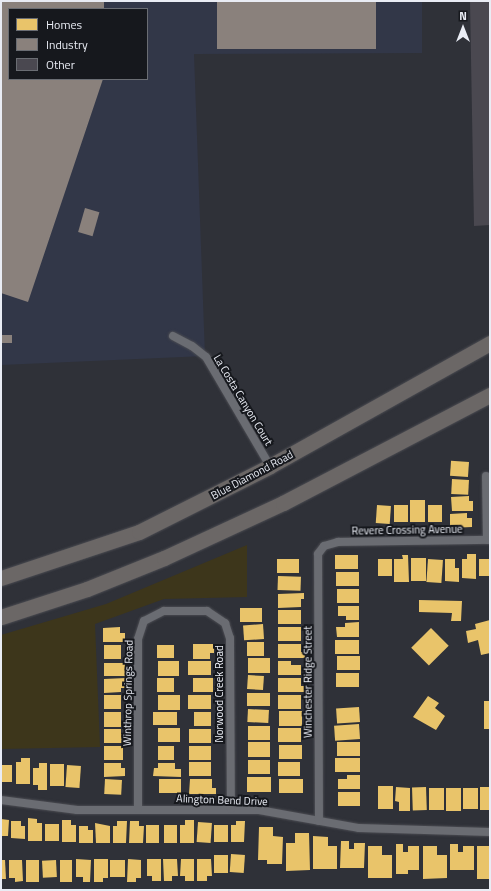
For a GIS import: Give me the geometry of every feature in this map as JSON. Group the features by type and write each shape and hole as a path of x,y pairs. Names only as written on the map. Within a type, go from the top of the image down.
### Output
{"highway":[{"name":"Blue Diamond Road","path":"1,578 139,532 270,466 490,343"},
{"path":"1,617 87,589 164,558 283,503 490,395"}],"street":[{"name":"La Costa Canyon Court","path":"173,336 192,346 206,357 270,466"},
{"path":"486,476 488,540"},
{"name":"Revere Crossing Avenue","path":"324,546 338,542 488,540"},
{"name":"Winchester Ridge Street","path":"319,821 318,554 324,546"},
{"name":"Winthrop Springs Road","path":"138,809 138,639 144,621 164,611 185,611"},
{"name":"Norwood Creek Road","path":"185,611 207,611 225,623 230,638 231,809"},
{"name":"Alington Bend Drive","path":"1,800 77,810 259,810 359,828 402,831 490,832"}],"shaded area":[{"path":"1,1 422,1 422,53 194,54 205,356 1,365"}],"sand":[{"path":"247,545 247,597 164,599 95,624 100,747 1,749 1,635 106,604"}],"building: Homes":[{"path":"451,461 469,462 468,477 450,476"},
{"path":"452,479 469,480 468,495 451,494"},
{"path":"469,496 469,501 473,501 473,511 452,511 451,497"},
{"path":"410,500 425,500 425,522 410,522"},
{"path":"377,505 391,506 390,524 376,523"},
{"path":"394,505 408,505 408,522 394,522"},
{"path":"428,505 442,505 442,522 428,522"},
{"path":"467,513 467,518 472,518 472,527 450,528 450,514"},
{"path":"467,554 476,554 476,579 462,578 462,559 467,559"},
{"path":"335,555 358,555 358,569 335,569"},
{"path":"402,555 408,555 409,582 394,582 394,559 403,559"},
{"path":"411,558 426,558 426,581 411,581"},
{"path":"277,559 299,559 299,573 277,573"},
{"path":"378,559 392,559 392,576 378,576"},
{"path":"428,559 443,560 441,583 426,582"},
{"path":"445,559 455,559 455,568 459,568 459,582 445,581"},
{"path":"479,559 490,559 490,576 479,576"},
{"path":"336,572 359,572 359,586 336,586"},
{"path":"278,576 301,577 300,591 278,590"},
{"path":"337,589 359,589 359,603 337,603"},
{"path":"304,593 304,599 301,599 301,607 278,608 278,594"},
{"path":"419,600 462,601 461,621 451,621 452,613 419,612"},
{"path":"338,606 359,606 359,620 346,620 346,616 338,616"},
{"path":"240,608 262,608 262,622 240,622"},
{"path":"278,610 301,610 301,624 278,624"},
{"path":"490,620 490,653 481,655 478,640 468,643 466,631 476,629 475,624"},
{"path":"359,622 359,637 337,637 336,627 345,627 345,623"},
{"path":"263,624 264,639 244,640 243,625"},
{"path":"120,627 120,633 125,633 125,642 103,642 103,628"},
{"path":"278,627 301,627 301,641 278,641"},
{"path":"431,628 449,646 429,665 411,648"},
{"path":"335,640 359,640 359,654 335,654"},
{"path":"247,642 264,642 264,656 247,656"},
{"path":"193,644 214,644 214,653 210,653 210,659 193,659"},
{"path":"278,644 301,644 301,652 305,652 305,658 278,658"},
{"path":"104,645 121,645 121,659 104,659"},
{"path":"157,645 174,645 174,658 157,658"},
{"path":"337,656 360,656 360,670 337,670"},
{"path":"248,658 270,658 270,673 248,673"},
{"path":"158,661 179,661 179,676 158,676"},
{"path":"188,661 211,661 211,675 188,675"},
{"path":"278,661 291,661 291,665 301,665 301,675 278,675"},
{"path":"104,663 125,663 125,676 104,676"},
{"path":"336,673 359,673 359,687 336,687"},
{"path":"248,675 264,676 263,690 247,689"},
{"path":"126,678 126,688 121,688 121,692 104,693 104,679"},
{"path":"157,678 174,678 174,692 157,692"},
{"path":"193,678 213,678 213,692 193,692"},
{"path":"278,678 301,678 301,686 305,686 305,692 278,692"},
{"path":"247,693 270,693 270,706 247,706"},
{"path":"104,695 121,695 121,709 104,709"},
{"path":"158,695 180,695 180,710 158,710"},
{"path":"188,695 211,695 211,709 188,709"},
{"path":"278,695 301,695 301,709 278,709"},
{"path":"428,696 439,703 435,708 445,716 436,730 413,717"},
{"path":"484,701 490,701 490,729 484,729"},
{"path":"359,707 360,722 337,724 336,709"},
{"path":"248,709 269,710 268,723 247,722"},
{"path":"279,711 302,711 302,726 279,726"},
{"path":"104,712 121,712 121,727 104,727"},
{"path":"153,712 177,712 177,725 153,725"},
{"path":"194,712 211,712 211,726 194,726"},
{"path":"359,724 360,739 335,741 334,726"},
{"path":"248,726 270,726 270,740 248,740"},
{"path":"158,728 180,728 180,742 158,742"},
{"path":"278,728 301,728 301,742 278,742"},
{"path":"104,729 121,729 121,734 126,734 126,743 104,743"},
{"path":"189,729 211,729 211,743 189,743"},
{"path":"248,742 270,742 270,757 248,757"},
{"path":"337,742 360,742 360,756 337,756"},
{"path":"279,745 302,745 302,759 279,759"},
{"path":"104,746 123,746 123,760 104,760"},
{"path":"158,746 174,746 174,760 158,760"},
{"path":"189,746 211,746 211,760 189,760"},
{"path":"21,758 30,758 30,784 16,784 16,762 21,762"},
{"path":"335,758 360,758 360,772 335,772"},
{"path":"248,760 270,760 270,774 248,774"},
{"path":"189,762 211,762 211,776 189,776"},
{"path":"278,762 300,762 300,776 278,776"},
{"path":"39,763 47,763 47,790 38,790 38,785 33,785 33,768 39,768"},
{"path":"104,763 121,763 121,768 125,768 125,776 104,777"},
{"path":"158,763 175,763 175,769 181,769 181,777 153,776 154,768 158,768"},
{"path":"50,764 64,764 64,786 50,786"},
{"path":"1,765 12,765 12,782 1,782"},
{"path":"67,765 81,766 79,788 65,787"},
{"path":"347,775 360,775 360,789 338,789 338,779 347,779"},
{"path":"247,777 271,777 271,792 247,792"},
{"path":"105,779 122,780 121,795 104,794"},
{"path":"159,779 181,779 181,793 159,793"},
{"path":"190,779 212,779 212,788 216,788 216,794 189,794"},
{"path":"279,779 303,779 303,793 279,793"},
{"path":"378,786 393,786 393,809 378,809"},
{"path":"396,787 410,788 410,811 399,811 399,802 395,801"},
{"path":"412,787 426,787 427,810 413,810"},
{"path":"480,787 490,787 490,810 480,810"},
{"path":"429,788 444,788 444,810 429,810"},
{"path":"446,788 461,788 461,811 446,811"},
{"path":"463,788 478,788 478,809 463,809"},
{"path":"338,792 360,792 360,806 338,806"},
{"path":"28,818 37,819 37,823 42,823 42,841 28,841"},
{"path":"1,819 9,820 8,836 1,836"},
{"path":"62,820 71,820 71,825 76,825 76,842 62,842"},
{"path":"185,820 194,820 194,843 180,843 180,825 185,825"},
{"path":"11,821 21,821 21,826 25,826 25,839 11,838"},
{"path":"117,821 127,821 126,843 113,843 113,826 117,826"},
{"path":"130,821 139,821 139,826 144,826 143,843 129,843"},
{"path":"236,821 245,821 244,842 231,842 231,825 236,825"},
{"path":"198,822 212,823 211,843 197,842"},
{"path":"95,823 110,826 110,843 96,843"},
{"path":"45,824 59,824 59,841 45,841"},
{"path":"146,825 159,825 159,843 146,843"},
{"path":"164,825 177,825 177,843 164,843"},
{"path":"214,825 228,825 228,842 214,842"},
{"path":"79,826 88,826 88,830 93,830 93,843 79,843"},
{"path":"259,827 273,827 273,836 283,837 282,864 267,864 267,860 258,860"},
{"path":"295,833 309,833 310,870 286,871 286,843 295,843"},
{"path":"313,836 328,837 328,846 337,846 337,869 313,869"},
{"path":"341,841 349,841 349,849 354,849 354,843 365,843 364,868 340,868"},
{"path":"396,844 403,844 403,852 408,852 408,846 419,846 419,870 408,870 408,874 396,874"},
{"path":"450,844 458,844 458,852 463,852 463,846 474,846 474,870 450,870"},
{"path":"368,846 382,846 382,855 392,855 392,878 368,878"},
{"path":"423,846 437,846 437,855 447,855 447,878 423,879"},
{"path":"477,846 490,846 490,879 477,879"},
{"path":"231,854 245,855 244,873 230,872"},
{"path":"214,855 228,855 228,873 214,873"},
{"path":"76,859 91,860 90,882 83,882 83,877 76,877"},
{"path":"94,859 108,859 108,878 103,878 103,882 94,882"},
{"path":"128,859 141,860 141,878 136,878 136,882 127,882"},
{"path":"147,859 161,859 161,881 152,881 152,876 147,876"},
{"path":"163,859 177,859 178,876 172,876 172,881 164,881"},
{"path":"181,859 194,859 194,881 185,881 185,876 180,876"},
{"path":"197,859 211,859 212,876 207,876 207,881 197,881"},
{"path":"1,860 5,860 6,879 1,879"},
{"path":"9,860 22,860 23,881 15,882 15,878 9,878"},
{"path":"26,860 39,860 39,882 26,882"},
{"path":"56,860 57,877 43,878 42,861"},
{"path":"60,860 72,860 72,882 60,882"},
{"path":"110,860 125,860 125,877 110,877"}],"building: Industry":[{"path":"1,1 104,1 104,8 8,8 8,80 103,80 28,302 1,293"},
{"path":"217,1 376,1 376,49 217,49"},
{"path":"85,208 99,212 93,236 78,232"},
{"path":"1,335 12,335 12,343 1,343"}],"building: Other":[{"path":"470,1 490,1 490,225 474,226"}]}
